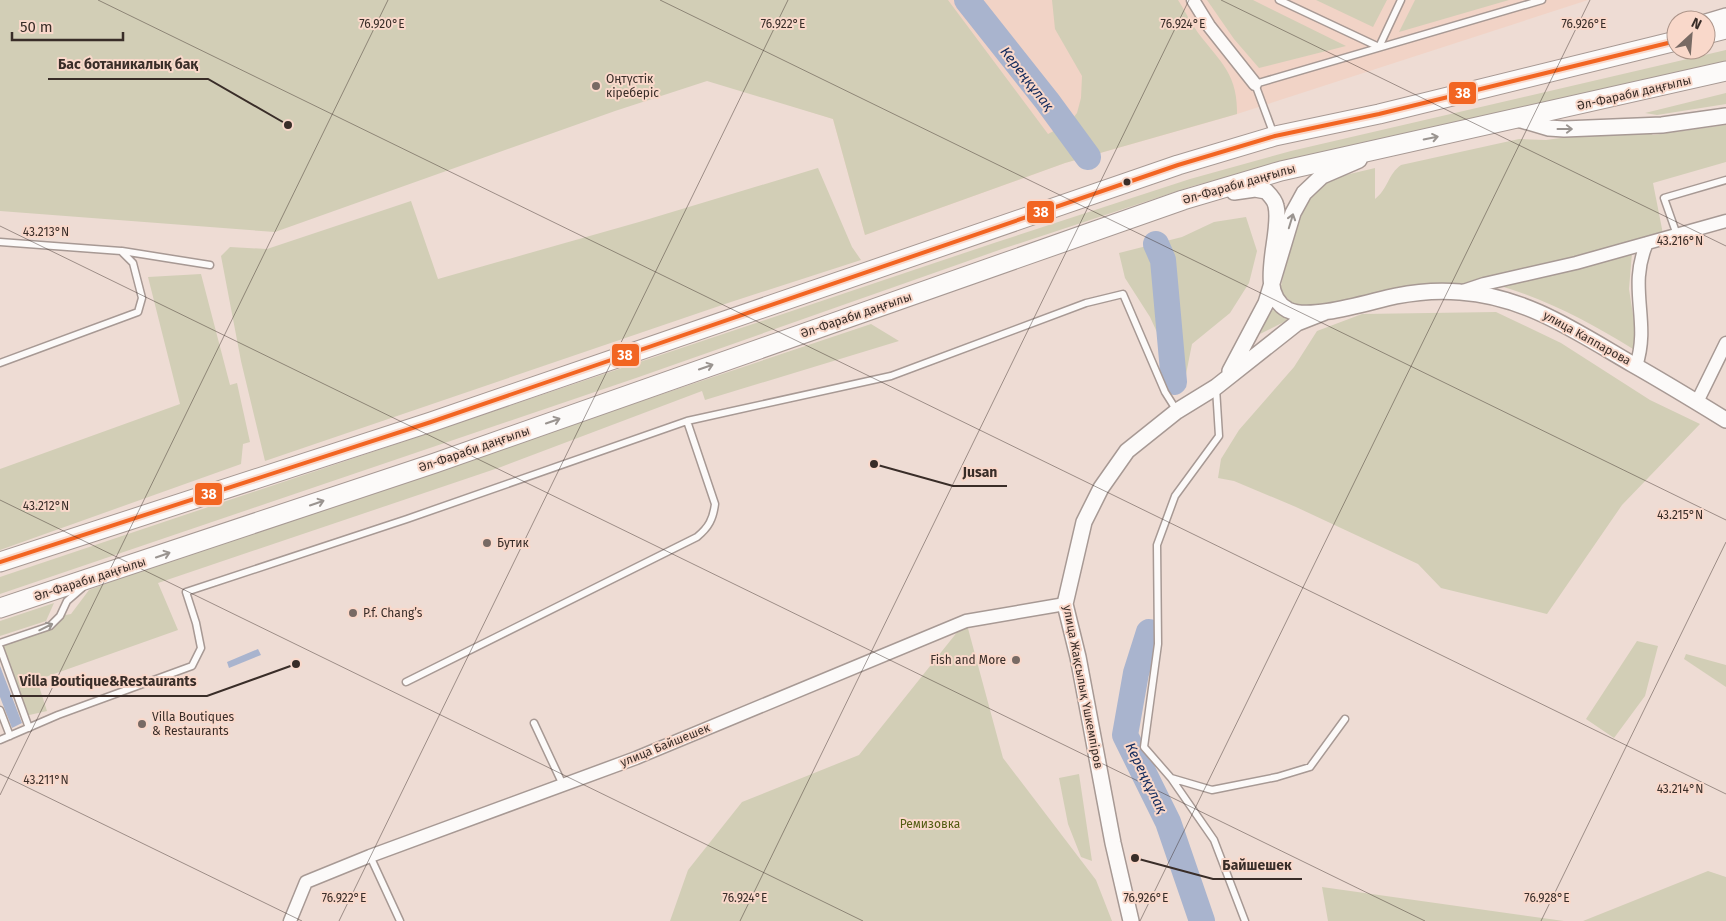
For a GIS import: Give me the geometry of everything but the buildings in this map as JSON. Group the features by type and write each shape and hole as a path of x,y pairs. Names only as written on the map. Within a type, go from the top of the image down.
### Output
{"main road":[{"path":"0,562 441,418 1134,179 1275,136 1379,114 1666,44"},
{"name":"Әл-Фараби даңғылы","path":"0,608 92,579 435,463 1183,200 1281,171 1726,71"}],"street":[{"path":"1193,0 1208,26 1255,84"},
{"path":"1578,65 1666,35"},
{"path":"1518,119 1549,128 1564,129 1662,126 1726,116"},
{"path":"1272,285 1293,213 1304,193 1314,181 1337,169 1401,144"},
{"path":"1183,200 1255,189 1266,191 1276,206 1272,285 1278,300 1287,310"},
{"path":"1460,292 1726,221"},
{"path":"1636,366 1641,351 1643,335 1638,273 1640,260 1647,243"},
{"name":"улица Жақсылық Үшкемпіров","path":"1131,921 1113,843 1078,657 1064,604 1084,522 1101,488 1127,451 1177,411 1221,382 1264,306 1272,285"},
{"name":"улица Каппарова","path":"1264,306 1301,312 1325,312 1397,296 1460,292 1516,302 1587,335 1726,420"},
{"path":"1221,382 1297,323 1325,312"},
{"path":"1697,402 1726,343"},
{"name":"улица Байшешек","path":"290,921 306,882 370,856 644,754 966,621 1064,604"}],"lane":[{"path":"1278,0 1379,47"},
{"path":"1379,47 1401,0"},
{"path":"1275,136 1255,84 1542,0"},
{"path":"1677,235 1664,198 1726,180"},
{"path":"0,242 121,251 210,265"},
{"path":"0,363 138,312 142,298 133,263 121,251"},
{"path":"0,740 58,715 192,666 202,648 186,592 407,519 688,421 891,376 1086,303 1122,294 1165,392 1177,411"},
{"path":"1221,382 1219,436 1175,496 1156,545 1158,644 1144,747 1171,778 1214,840 1245,921"},
{"path":"406,682 697,537 707,529 713,517 715,504 688,421"},
{"path":"0,643 50,626 60,616 67,601 92,579"},
{"path":"0,648 29,728"},
{"path":"0,710 10,736"},
{"path":"1171,778 1212,790 1278,777 1310,767 1345,719"},
{"path":"534,723 563,785"},
{"path":"370,856 400,921"}],"shaded area":[{"path":"786,0 1588,0 1237,114 1065,163 865,235 833,119 789,105"}],"green space":[{"path":"0,0 948,0 1048,134 1069,123 1077,113 1081,98 1082,76 1055,29 1052,0 1178,0 1194,27 1218,57 1230,76 1234,86 1237,114 1065,163 865,235 833,119 707,81 615,111 275,232 0,211"},
{"path":"1207,0 1253,0 1346,46 1259,68 1234,39"},
{"path":"1316,0 1387,0 1373,27"},
{"path":"1415,0 1509,0 1399,32"},
{"path":"1726,50 1726,63 1291,160 1193,186 1002,249 636,378 0,594 0,577 1190,179 1291,151 1683,60 1716,60 1716,52"},
{"path":"1726,93 1726,104 1657,115 1645,113"},
{"path":"1726,125 1726,162 1653,183 1663,234 1510,279 1301,312 1280,291 1285,268 1306,204 1317,187 1331,180 1375,168 1375,199 1401,165 1519,139 1546,140 1640,127 1653,135"},
{"path":"818,168 852,247 861,260 731,302 265,461 241,361 221,256 230,247 267,249 411,201 438,279 639,222"},
{"path":"1246,217 1257,251 1249,283 1230,313 1192,344 1183,389 1150,317 1125,278 1119,253 1182,237 1214,222"},
{"path":"1632,253 1629,289 1636,334 1633,349 1567,312 1533,297 1497,285"},
{"path":"201,274 230,385 237,383 250,442 243,444 241,464 0,550 0,469 180,404 148,277"},
{"path":"1270,310 1283,311 1294,317 1260,334"},
{"path":"1496,312 1561,343 1650,400 1700,424 1622,505 1547,614 1441,588 1418,564 1296,507 1234,481 1218,478 1221,459 1239,430 1294,367 1317,331 1362,314"},
{"path":"871,324 899,341 705,400 702,391 501,467 158,583 178,630 37,680 47,711 25,716 0,643 50,626 60,616 71,614 89,590 171,559"},
{"path":"54,603 46,621 0,636 0,621"},
{"name":"Ремизовка","path":"966,621 1003,758 1096,880 1112,921 670,921 688,870 742,802 859,755"},
{"path":"1637,641 1658,646 1645,696 1614,738 1586,719"},
{"path":"1686,654 1726,665 1726,687 1684,659"},
{"path":"1079,774 1092,861 1081,857 1068,824 1059,778"},
{"path":"1708,871 1726,877 1726,921 1583,921"},
{"path":"1322,887 1564,921 1328,921"}],"water":[{"path":"258,649 261,655 229,668 227,662"},
{"path":"0,666 22,723 12,728 0,697"}],"waterway":[{"name":"Кереңқұлақ","path":"967,0 1047,101 1088,157"},
{"name":"Кереңқұлақ","path":"1156,244 1163,260 1174,382"},
{"name":"Кереңқұлақ","path":"1149,632 1136,673 1125,735 1168,822 1202,921"}],"transit line":[{"name":"38","path":"0,562 431,422 1178,165 1275,136 1379,114 1666,43"}],"place":[{"name":"Оңтүстік кіреберіс","path":"596,86"},
{"name":"Бас ботаникалық бақ","path":"288,125"},
{"name":"Jusan","path":"874,464"},
{"name":"Бутик","path":"487,543"},
{"name":"P.f. Chang’s","path":"353,613"},
{"name":"Fish and More","path":"1016,660"},
{"name":"Villa Boutique&Restaurants","path":"296,664"},
{"name":"Villa Boutiques & Restaurants","path":"142,724"},
{"name":"Байшешек","path":"1135,858"}]}
